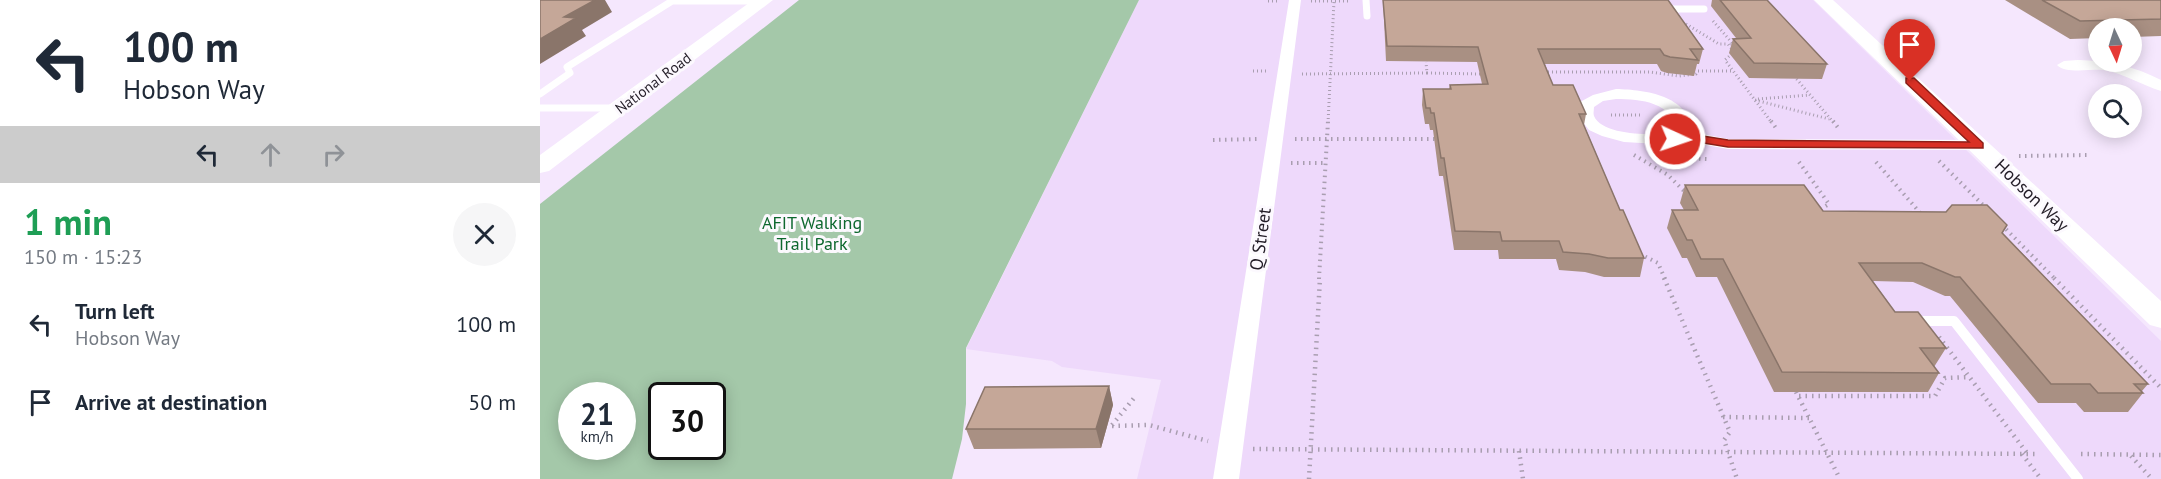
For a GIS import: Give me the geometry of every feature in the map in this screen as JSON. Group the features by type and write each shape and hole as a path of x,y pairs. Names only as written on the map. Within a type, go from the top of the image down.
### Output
{"street":[{"name":"Q Street","path":"1226,479 1295,0"},
{"name":"Hobson Way","path":"1823,0 2161,318"},
{"name":"National Road","path":"540,166 764,1"},
{"path":"2064,65 2100,64 2122,68 2140,74 2161,86"},
{"path":"1684,136 1685,129 1679,114 1664,102 1651,97 1629,94 1606,95 1586,105 1586,115 1589,121 1603,130 1627,138 1665,141 1684,136 1728,144 1979,145"}],"lane":[{"path":"1366,0 1366,16"},
{"path":"540,94 570,74 567,67 672,1 764,1"},
{"path":"1679,1 1682,9"},
{"path":"1666,9 1704,9"},
{"path":"540,108 620,108"},
{"path":"1904,321 1954,321 2078,479"}],"path":[{"path":"1309,479 1334,1"},
{"path":"1694,21 1684,21 1719,44 1733,44 1714,21 1704,21"},
{"path":"1728,44 1734,52 1725,60 1829,204 1817,212 1820,217"},
{"path":"1426,62 1427,74"},
{"path":"1253,71 1284,74 1480,74"},
{"path":"1543,72 1650,72 1679,76 1696,74 1698,71 1733,71"},
{"path":"1794,76 1830,119 1924,217 1913,217"},
{"path":"1754,99 1810,95"},
{"path":"1754,99 1830,119"},
{"path":"1586,115 1647,115"},
{"path":"1213,140 1444,139"},
{"path":"1629,153 1668,175 1684,189 1689,199"},
{"path":"2015,156 2088,155"},
{"path":"1938,159 1987,210"},
{"path":"1271,163 1326,163"},
{"path":"1996,218 2161,388"},
{"path":"1631,249 1658,263 1730,432 1724,441 1737,479"},
{"path":"1934,330 1970,377 2041,479"},
{"path":"1840,479 1798,394 1935,396 1945,378 1970,377"},
{"path":"1134,398 1112,426 1149,425 1231,449 2161,455"},
{"path":"1723,417 1809,418"},
{"path":"1519,451 1523,479"},
{"path":"2131,455 2152,479"}],"shaded area":[{"path":"1139,0 1813,0 2161,341 2161,479 1137,479 1161,380 1062,367 1052,361 966,349"}],"green space":[{"name":"AFIT Walking Trail Park","path":"799,0 1139,0 966,348 966,404 962,439 952,479 540,479 540,204"}],"building":[{"path":"540,0 595,0 564,17 576,18 540,39"},
{"path":"1383,0 1668,0 1703,49 1690,49 1698,60 1670,57 1664,55 1660,49 1538,49 1553,85 1573,85 1586,114 1579,114 1620,210 1623,210 1644,258 1608,258 1563,252 1559,241 1502,241 1500,232 1455,231 1444,158 1441,158 1434,113 1431,113 1430,108 1426,108 1423,89 1451,89 1450,85 1488,84 1478,47 1387,46"},
{"path":"1720,0 1767,0 1827,64 1754,63 1733,39 1751,38"},
{"path":"2042,0 2161,0 2161,19 2088,18 2088,21 2080,21"},
{"path":"1685,185 1804,185 1823,211 1946,212 1952,205 1987,205 2007,225 2002,233 2148,384 2134,384 2143,393 2098,393 2090,384 2051,384 1960,277 1922,263 1859,263 1895,312 1918,312 1946,348 1920,348 1939,373 1782,372 1723,259 1701,259 1692,240 1687,240 1672,210 1698,210"},
{"path":"1109,386 1096,429 966,429 985,387"}],"route":[{"path":"1675,139 1684,136 1728,144 1979,145 1910,81"}]}
